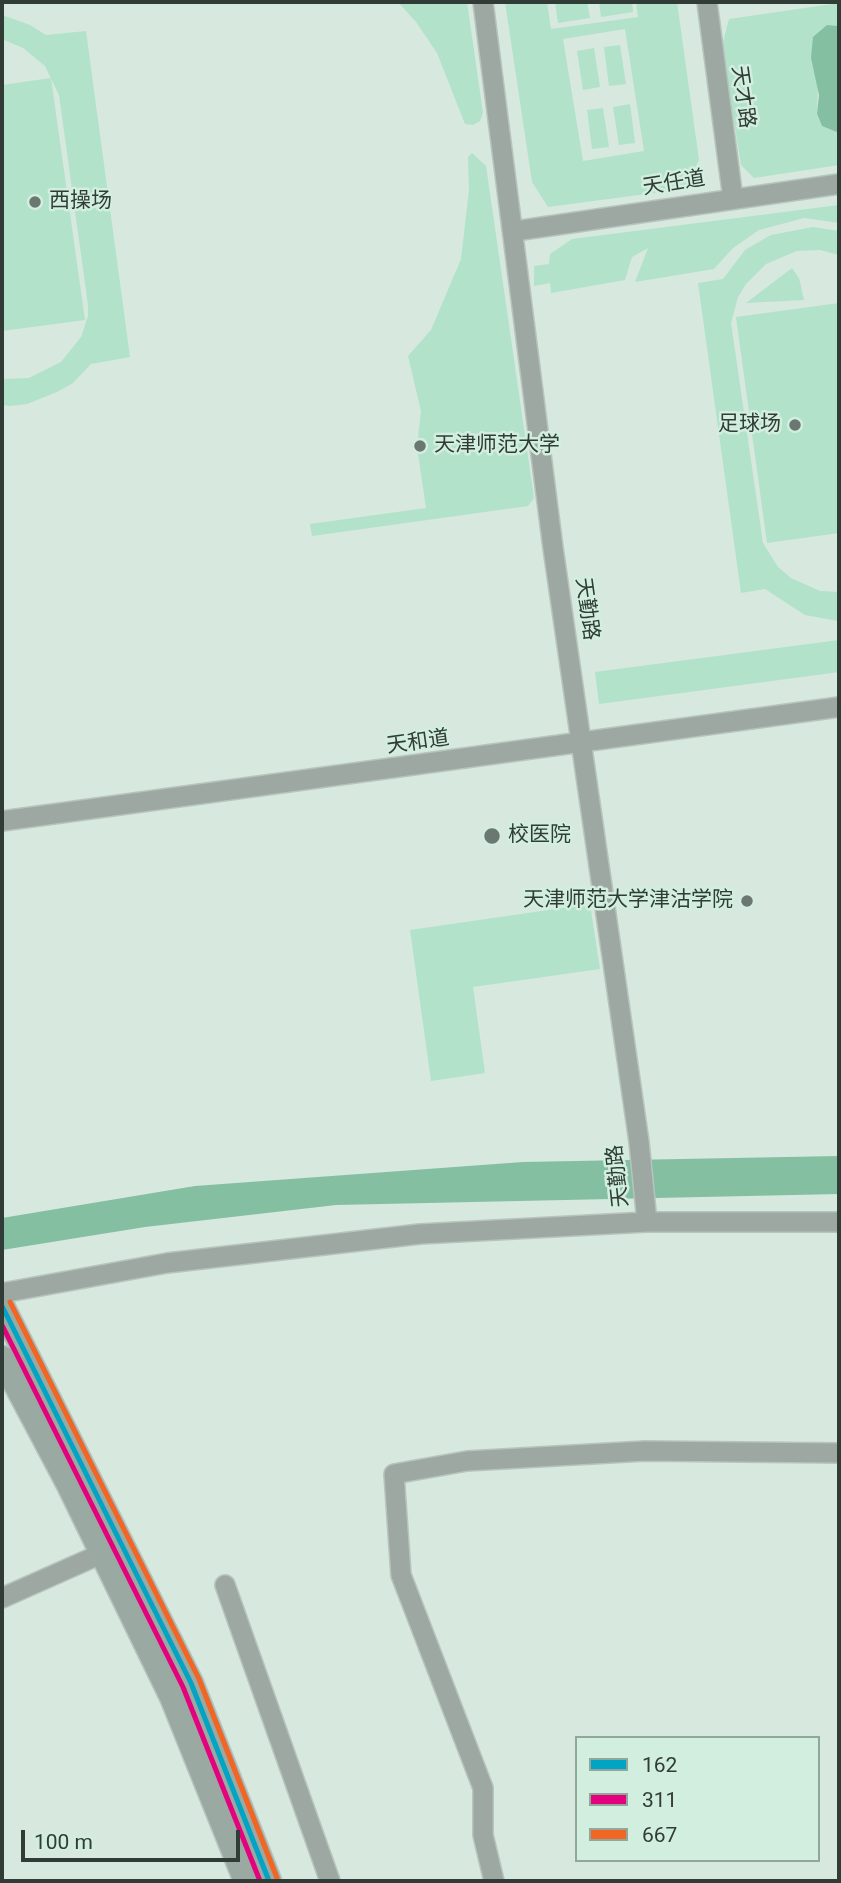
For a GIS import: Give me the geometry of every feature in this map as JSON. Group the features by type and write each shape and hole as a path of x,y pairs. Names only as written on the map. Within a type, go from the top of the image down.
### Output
{"main road":[{"path":"3,1308 191,1684 269,1881"},
{"path":"2,1358 103,1553 193,1744 246,1881"}],"street":[{"name":"天勤路","path":"483,2 515,231 554,548 639,1142 646,1213"},
{"name":"天才路","path":"706,2 733,199"},
{"name":"天任道","path":"515,231 839,184"},
{"name":"天和道","path":"2,821 839,706"},
{"path":"3,1308 167,1263 420,1234 646,1213 839,1222"},
{"path":"494,1881 483,1835 483,1788 401,1575 394,1474 467,1461 645,1451 839,1453"},
{"path":"2,1598 103,1553"},
{"path":"225,1585 330,1881"}],"shaded area":[{"path":"398,2 467,2 483,113 480,121 473,125 465,124 437,53 416,22"},
{"path":"505,2 547,2 551,29 638,17 636,2 677,2 699,160 684,189 548,207 532,182","holes":["625,29 644,151 583,161 563,39"]},
{"path":"555,2 587,2 590,18 558,23"},
{"path":"599,2 632,2 633,12 601,17"},
{"path":"839,3 839,26 827,25 811,58 818,83 817,115 822,126 839,133 839,165 754,178 741,165 722,46 729,19"},
{"name":"西操场","path":"2,15 30,25 46,35 86,31 130,357 91,364 73,383 57,392 27,404 10,406 2,405 2,379 29,378 61,362 81,337 88,316 88,305 59,95 45,66 23,48 2,39"},
{"path":"827,25 839,26 839,133 822,126 817,114 819,95 811,58 813,37"},
{"path":"620,45 626,84 609,86 604,47"},
{"path":"594,48 600,87 583,90 577,51"},
{"name":"西操场","path":"51,78 85,320 2,331 2,85"},
{"path":"630,104 635,143 619,145 613,107"},
{"path":"603,108 609,147 592,149 587,110"},
{"path":"472,153 486,166 534,498 528,506 312,536 310,524 426,508 417,447 421,411 408,356 431,330 461,259 469,190 468,157"},
{"path":"839,205 839,223 804,218 759,230 733,248 714,269 635,282 648,248 632,257 625,280 551,293 550,283 534,286 534,266 549,264 550,254 572,239"},
{"path":"813,227 839,231 839,255 820,250 797,251 766,264 746,284 738,297 731,323 763,543 778,567 791,578 820,591 839,592 838,621 805,615 765,589 741,593 698,283 723,279 745,250 771,235"},
{"path":"792,268 799,278 804,300 746,303"},
{"name":"足球场","path":"839,303 839,533 767,543 736,317"},
{"path":"839,640 839,672 599,704 595,672"},
{"path":"590,904 600,969 473,987 485,1073 431,1081 410,930"},
{"path":"839,1156 839,1194 336,1205 145,1227 2,1250 2,1218 195,1186 523,1162"}],"transit line":[{"name":"667","path":"10,1302 199,1679 277,1878"},
{"name":"162","path":"2,1306 191,1683 269,1881"},
{"name":"311","path":"2,1325 183,1687 260,1881"}],"place":[{"name":"西操场","path":"35,202"},
{"name":"足球场","path":"795,425"},
{"name":"天津师范大学","path":"420,446"},
{"name":"校医院","path":"492,836"},
{"name":"天津师范大学津沽学院","path":"747,901"}]}
